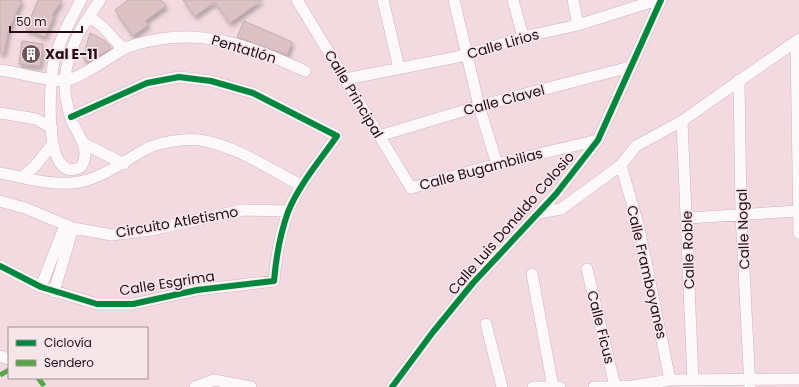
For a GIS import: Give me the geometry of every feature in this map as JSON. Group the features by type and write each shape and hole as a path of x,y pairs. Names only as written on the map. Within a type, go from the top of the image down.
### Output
{"street":[{"path":"81,0 65,29 50,78 52,145 59,163 65,168 72,169 77,168 83,163 85,158 83,143 70,117 64,81 69,54 78,35 100,0"},
{"name":"Calle Principal","path":"297,0 411,188"},
{"path":"383,0 399,68"},
{"path":"454,0 479,106 497,164"},
{"path":"512,0 523,37"},
{"path":"573,0 578,25"},
{"name":"Calle Lirios","path":"346,79 467,55 523,37 578,25 628,4 657,0"},
{"name":"Calle Luis Donaldo Colosio","path":"392,387 432,332 473,284 556,194 598,140 661,0"},
{"path":"89,16 103,28 123,50"},
{"name":"Pentatlón","path":"64,81 97,66 123,50 163,39 203,37 250,48 305,71"},
{"path":"538,213 561,209 621,165 636,146 682,120 798,40"},
{"path":"798,40 799,233"},
{"name":"Calle Clavel","path":"379,136 479,106 630,67"},
{"path":"0,70 64,81"},
{"path":"70,117 146,83 179,77 211,81 254,93 337,136 302,186 288,210"},
{"name":"Calle Nogal","path":"739,80 741,214 750,383"},
{"path":"36,119 50,111"},
{"path":"0,113 36,119 52,128"},
{"name":"Calle Roble","path":"682,120 693,380"},
{"path":"0,173 52,183 73,183 100,176 124,164 147,148 173,141 199,140 222,146 302,186"},
{"name":"Calle Bugambilias","path":"411,188 497,164 598,140"},
{"path":"83,143 124,164"},
{"path":"22,177 35,166 52,145"},
{"name":"Calle Framboyanes","path":"621,165 639,228 670,380"},
{"name":"Circuito Atletismo","path":"0,201 25,208 69,226 112,235 150,230 243,210 288,210"},
{"name":"Calle Esgrima","path":"0,266 54,292 97,304 133,304 197,290 274,281 277,250 288,210"},
{"path":"687,218 798,211"},
{"path":"42,287 69,226"},
{"path":"54,292 69,226"},
{"name":"Calle Ficus","path":"587,269 615,386"},
{"path":"532,274 553,387"},
{"path":"486,324 502,387"},
{"path":"594,387 633,387 670,380 750,383 799,379"},
{"path":"195,387 214,380 251,387"},
{"path":"533,387 560,387"}],"building":[{"path":"0,0 22,0 8,32 4,53 0,53"},
{"path":"38,0 62,0 52,15 54,16 45,37 26,29"},
{"path":"128,0 161,0 166,6 145,21 148,25 133,36 115,10"},
{"path":"183,0 262,0 230,23 215,2 195,16"},
{"path":"244,21 292,42 287,55 237,37"},
{"path":"90,33 105,41 111,49 87,62 83,58"},
{"name":"Xal E-11","path":"22,41 43,44 40,66 19,64"}],"marked path":[{"path":"0,375 8,371"},
{"path":"39,379 45,387"}],"cycle path":[{"path":"392,387 433,332 473,283 556,194 598,140 661,0"},
{"path":"0,266 41,287 97,304 133,304 197,290 274,281 279,246 292,202 310,173 337,136 253,93 211,81 179,77 147,83 71,117"}],"place":[{"name":"Xal E-11","path":"31,54"}]}
